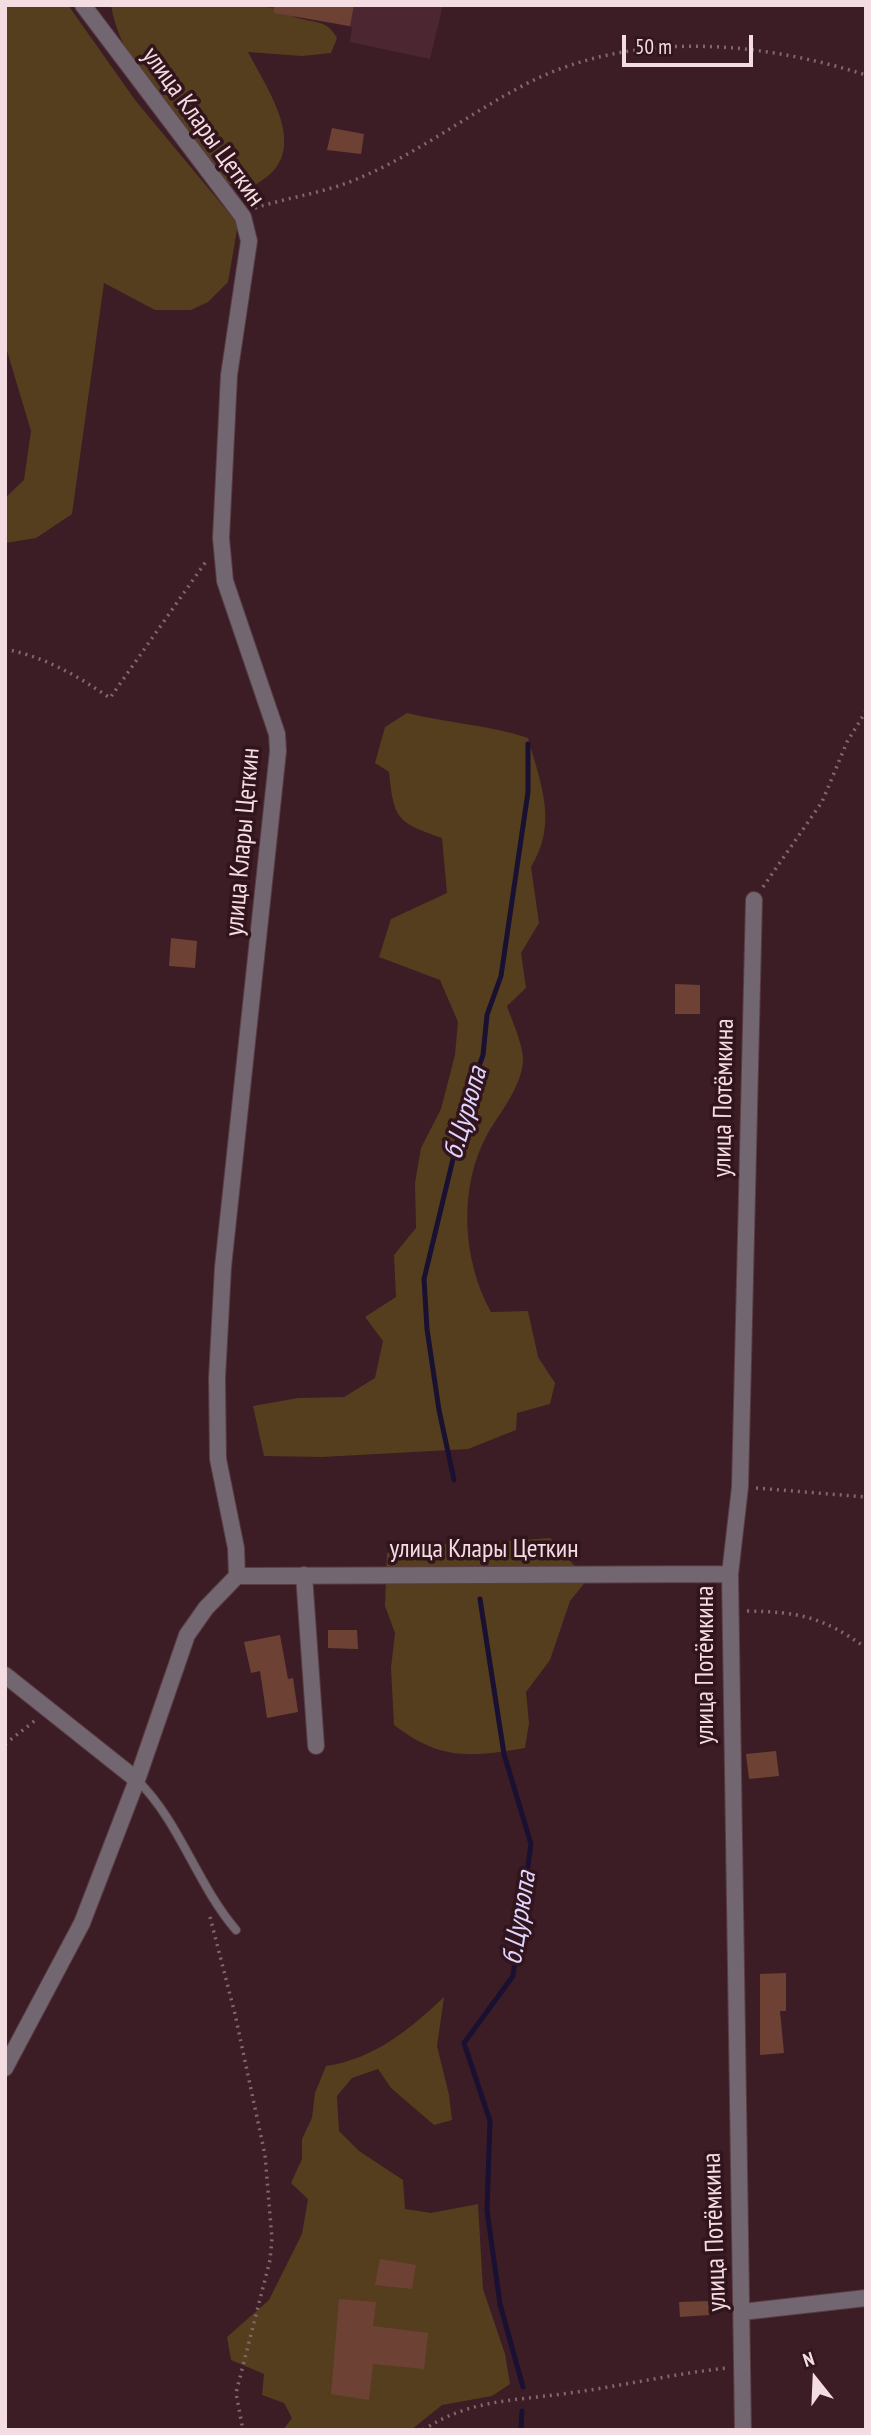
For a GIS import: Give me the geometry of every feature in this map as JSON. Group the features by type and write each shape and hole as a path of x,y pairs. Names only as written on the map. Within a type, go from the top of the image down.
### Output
{"street":[{"name":"улица Клары Цеткин","path":"83,5 240,213 248,241 229,375 223,447 221,547 225,581 277,734 278,751 223,1268 217,1378 218,1460 236,1548 237,1576 730,1574"},
{"name":"улица Потёмкина","path":"743,2430 730,1574 740,1487 754,900"},
{"path":"304,1575 317,1746"},
{"path":"5,2068 82,1923 137,1780 187,1636 206,1608 237,1576"},
{"path":"5,1675 137,1780"},
{"path":"741,2312 866,2298"}],"lane":[{"path":"137,1780 164,1811 208,1894 236,1930"}],"path":[{"path":"240,213 279,200 306,197 356,179 437,139 525,85 604,58 654,47 703,44 756,49 831,64 866,75"},
{"path":"5,649 34,655 76,675 110,698 205,561 221,547"},
{"path":"754,900 822,802 847,742 866,711"},
{"path":"740,1487 866,1497"},
{"path":"730,1611 773,1611 813,1617 835,1626 866,1648"},
{"path":"5,1744 50,1709"},
{"path":"208,1894 210,1925 235,2014 265,2155 272,2239 270,2260 236,2393 243,2430"},
{"path":"423,2430 467,2407 562,2394 664,2374 742,2366"}],"shaded area":[{"path":"222,4 265,7 324,24 333,32 337,38 331,53 302,56 248,52 281,120 284,138 282,155 274,170 250,186 231,184 219,177 133,62 123,44 111,5"},
{"path":"5,5 68,5 135,100 238,224 228,282 208,302 191,310 155,310 104,283 72,514 36,538 5,543 5,498 24,480 31,431 5,344"},
{"path":"263,5 443,5 430,59 350,42 352,27 284,14"},
{"path":"407,713 528,738 542,788 544,835 531,867 539,923 521,953 526,988 507,1006 520,1041 523,1062 514,1091 478,1154 468,1199 467,1223 474,1270 491,1312 528,1311 538,1357 555,1383 550,1404 517,1413 516,1430 468,1449 322,1457 264,1456 253,1406 298,1398 344,1397 375,1378 383,1341 365,1317 396,1297 394,1255 416,1228 415,1183 421,1148 441,1109 455,1055 458,1022 440,980 379,957 391,919 447,893 442,838 415,828 400,817 393,800 389,772 375,763 385,727"},
{"path":"550,1538 587,1580 570,1601 550,1660 526,1692 529,1723 525,1748 488,1753 457,1753 427,1745 394,1725 391,1668 395,1633 385,1606 387,1553 434,1543 456,1545"},
{"path":"444,1997 437,2046 452,2120 434,2125 391,2088 378,2069 352,2078 337,2096 339,2131 359,2151 403,2180 405,2209 431,2213 478,2204 483,2289 505,2354 510,2384 492,2396 442,2405 411,2430 283,2430 292,2418 284,2403 262,2395 264,2374 231,2360 227,2337 269,2300 302,2234 308,2199 291,2183 302,2159 302,2139 312,2118 315,2093 326,2066 375,2050 418,2021"}],"building":[{"path":"274,5 354,5 350,26 274,13"},
{"path":"332,128 364,134 361,154 327,150"},
{"path":"171,938 197,941 195,968 169,966"},
{"path":"675,984 700,985 700,1014 675,1014"},
{"path":"328,1630 357,1630 358,1649 328,1648"},
{"path":"280,1635 288,1679 293,1678 298,1712 267,1718 260,1671 251,1673 244,1642"},
{"path":"776,1751 779,1776 749,1779 746,1754"},
{"path":"786,1973 786,2011 780,2011 784,2053 760,2055 760,1974"},
{"path":"380,2259 416,2265 412,2289 375,2285"},
{"path":"339,2299 376,2302 373,2326 428,2333 424,2369 373,2364 369,2400 331,2394"},
{"path":"708,2301 709,2315 680,2317 679,2302"}],"waterway":[{"name":"б.Цурюпа","path":"454,1480 439,1410 427,1329 424,1279 468,1097 483,1055 487,1015 501,976 528,792 528,744"},
{"name":"б.Цурюпа","path":"480,1599 504,1754 531,1844 513,1976 464,2043 490,2121 487,2210 500,2304 523,2387"},
{"name":"б.Цурюпа","path":"521,2430 522,2411"}]}
